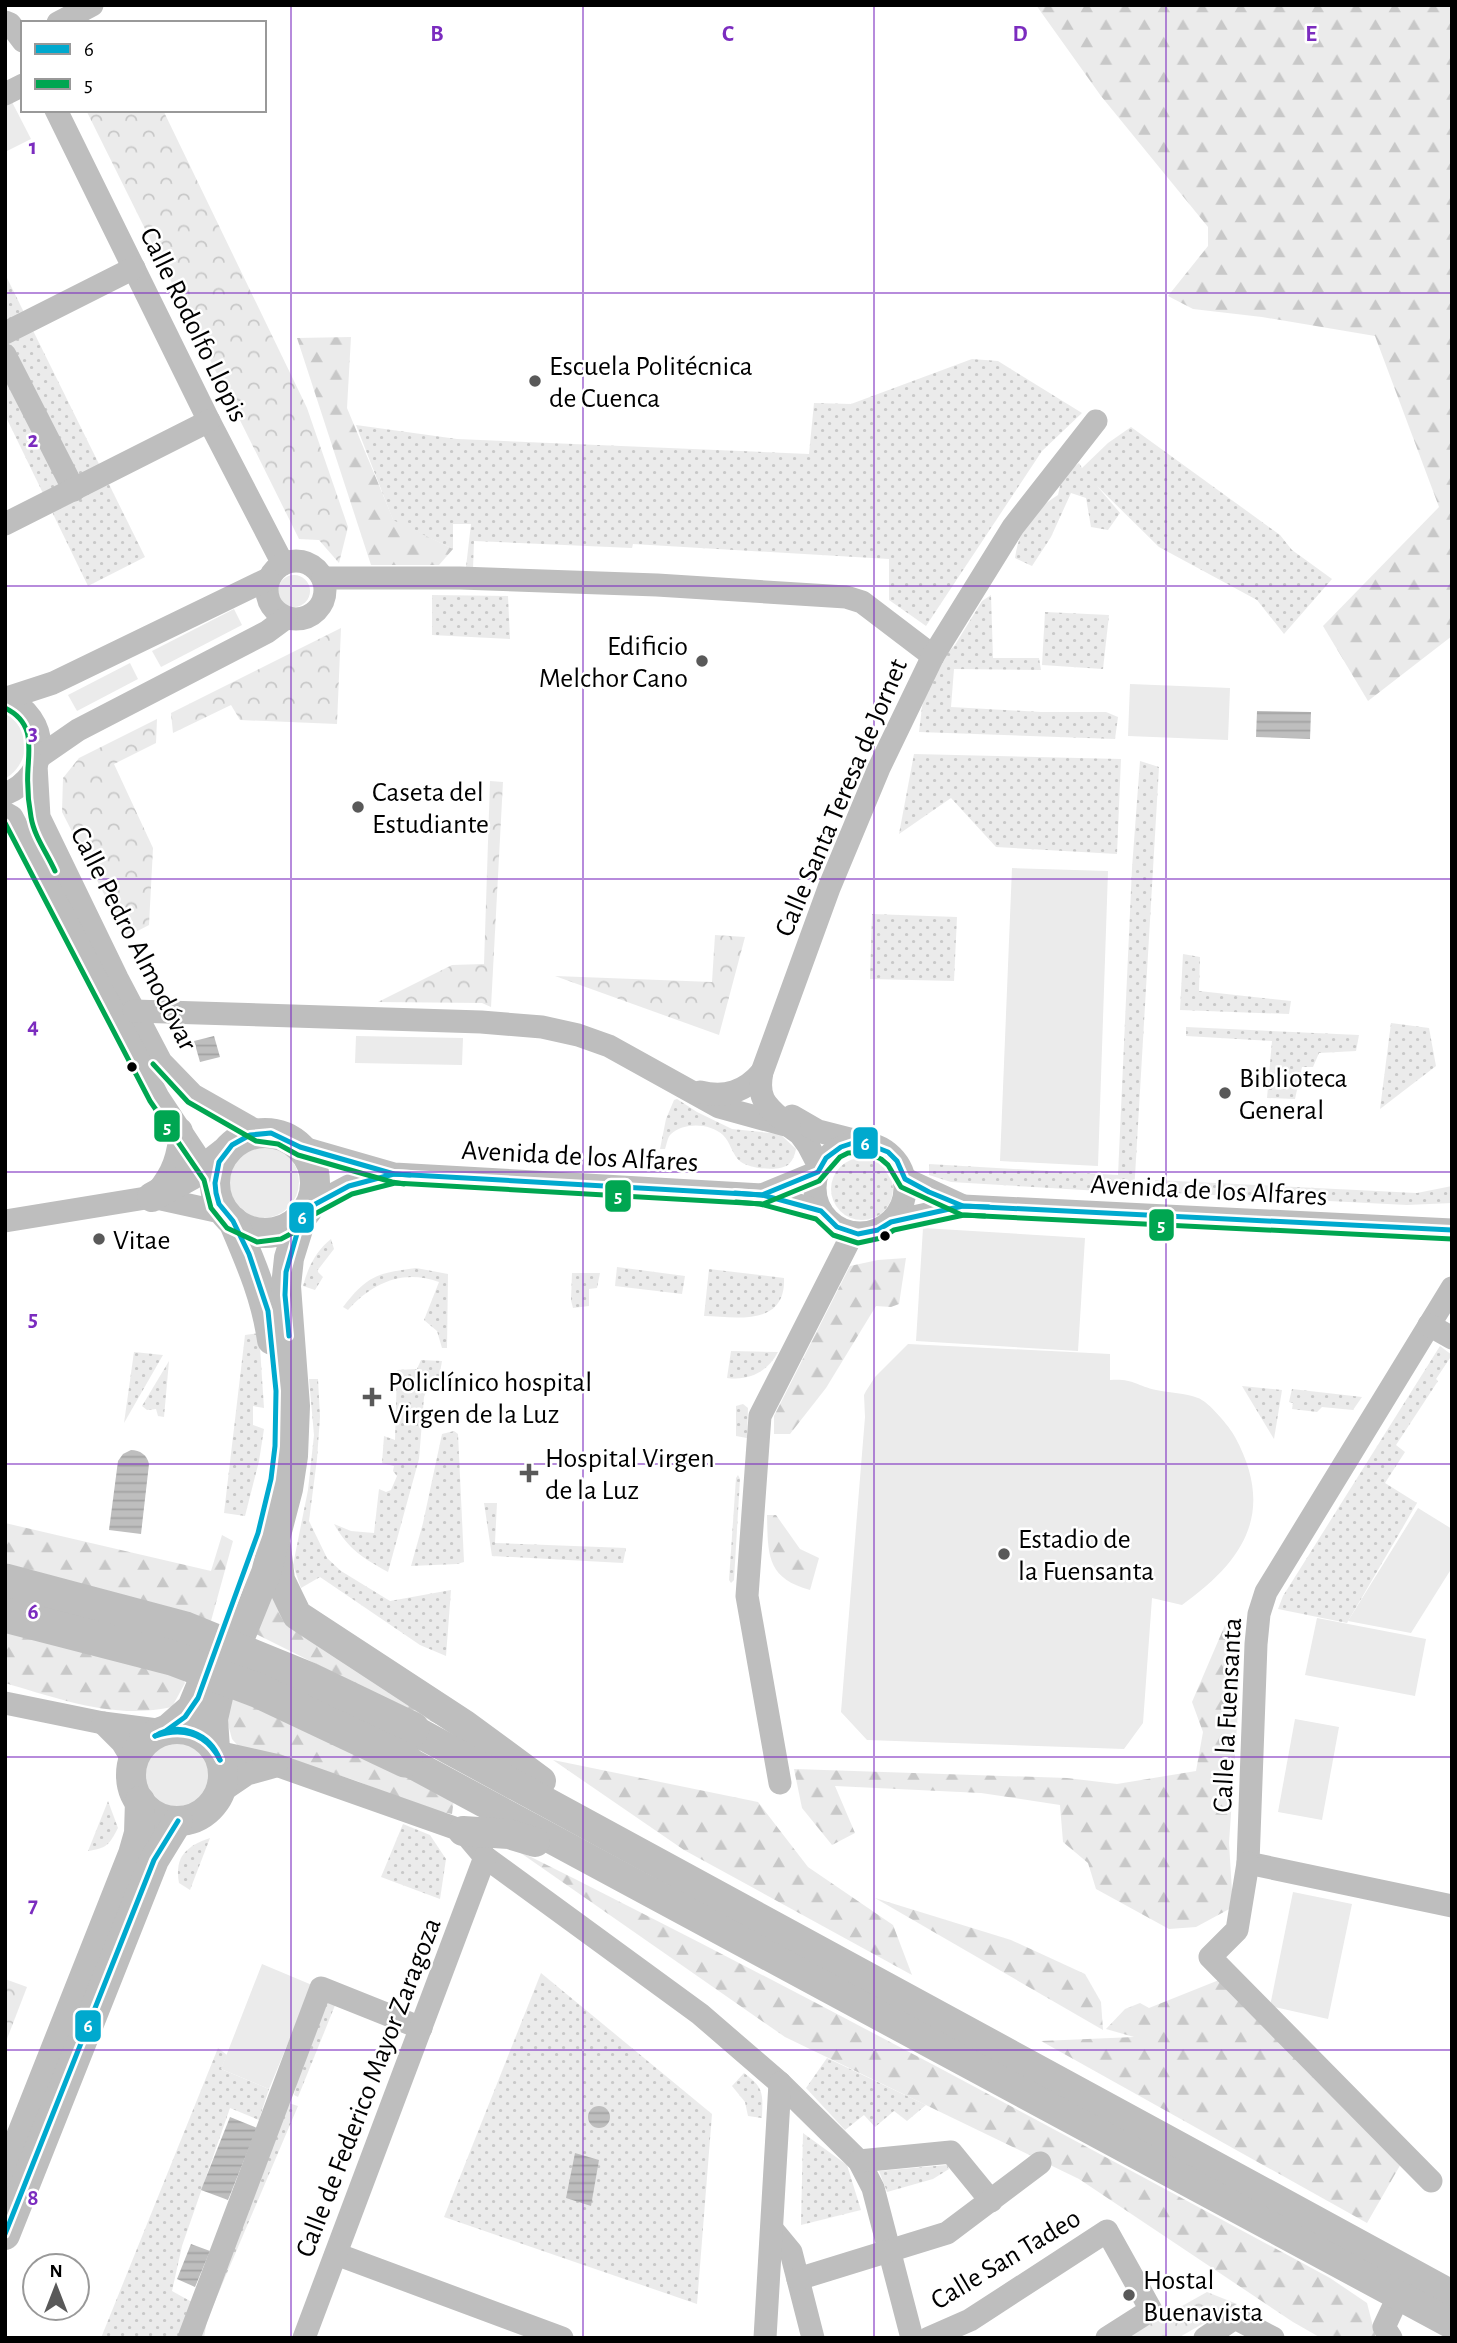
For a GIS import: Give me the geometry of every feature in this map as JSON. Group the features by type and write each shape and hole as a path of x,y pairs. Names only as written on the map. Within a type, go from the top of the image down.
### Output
{"highway":[{"path":"5,1581 179,1643 264,1677 409,1744"},
{"path":"5,1615 179,1643"}],"main road":[{"path":"140,1801 159,1817 178,1821 203,1813 219,1793 223,1769 216,1750 213,1719 221,1684 266,1573 288,1489 295,1430 294,1385 285,1295 286,1272 305,1212 313,1198 314,1176 307,1156 300,1147 281,1136 260,1133 240,1139 215,1168 152,1197"},
{"path":"5,2177 133,1854 139,1833 140,1801 131,1777 133,1760 145,1741 166,1730 192,1709 228,1619 258,1533 271,1479 275,1446 276,1391 268,1311 256,1272 229,1217 219,1204 215,1168"},
{"path":"229,1217 250,1230 269,1233 287,1227 305,1212"},
{"path":"276,1542 280,1580 297,1615 465,1725 641,1853"},
{"path":"166,1730 194,1732 206,1739 216,1750"},
{"path":"409,1744 641,1853 1424,2295 1452,2324"},
{"path":"409,1744 587,1858 1424,2295"},
{"path":"5,2235 154,1860 178,1821"},
{"path":"463,1831 509,1834 587,1858"}],"street":[{"path":"62,21 92,5"},
{"path":"5,22 21,39"},
{"path":"5,94 21,87"},
{"name":"Calle Rodolfo Llopis","path":"58,112 209,421 276,571"},
{"path":"5,332 134,268"},
{"path":"5,355 74,490"},
{"path":"5,524 209,421"},
{"name":"Calle Santa Teresa de Jornet","path":"762,1072 829,888 879,768 933,656 1013,527 1096,421"},
{"path":"6,698 53,683 276,571 298,560 313,566 323,578 325,593 320,607 301,619 286,618 271,605 266,592 276,571"},
{"path":"323,578 447,578 657,584 846,597 862,602 933,656"},
{"path":"5,794 21,785 38,761 78,730 267,632 286,618"},
{"name":"Calle Pedro Almodóvar","path":"6,698 21,706 32,718 40,741 39,817 161,1062 193,1095 260,1133"},
{"name":"Calle Pedro Almodóvar","path":"5,813 12,817 158,1097 181,1130 215,1168"},
{"path":"134,1011 542,1027 578,1035 609,1046 719,1107 789,1126"},
{"path":"692,1091 726,1096 744,1088 762,1072"},
{"path":"762,1072 759,1084 761,1096 772,1112 800,1134 819,1170"},
{"path":"762,1072 768,1092 783,1110 818,1131 877,1146 897,1161 905,1178 901,1209 891,1222 873,1232 853,1233 837,1227 821,1211 815,1195 819,1170 827,1158 841,1147 865,1143"},
{"path":"152,1197 175,1167 181,1130"},
{"name":"Avenida de los Alfares","path":"300,1147 394,1174 762,1195 821,1211"},
{"name":"Avenida de los Alfares","path":"762,1195 819,1170"},
{"name":"Avenida de los Alfares","path":"305,1212 349,1186 394,1174"},
{"name":"Avenida de los Alfares","path":"905,1178 929,1192 963,1206"},
{"path":"5,1221 152,1197 229,1217"},
{"name":"Avenida de los Alfares","path":"891,1222 963,1206 1452,1230"},
{"path":"780,1783 747,1596 760,1416 853,1233"},
{"name":"Calle la Fuensanta","path":"1431,2182 1209,1957 1237,1930 1248,1863 1256,1644 1259,1614 1266,1592 1452,1288"},
{"path":"1429,1325 1452,1338"},
{"path":"5,1703 103,1723 166,1730"},
{"path":"103,1723 122,1742 133,1760"},
{"path":"216,1750 279,1766 463,1831 485,1857 700,2014 780,2083 859,2161 873,2188 912,2338"},
{"path":"219,1793 247,1774 279,1766"},
{"name":"Calle de Federico Mayor Zaragoza","path":"304,2338 485,1857"},
{"path":"1248,1863 1452,1906"},
{"path":"189,2338 321,1988 421,2028"},
{"path":"765,2338 780,2083"},
{"path":"859,2161 951,2152 991,2201"},
{"path":"798,2279 947,2233 1040,2162"},
{"path":"772,2229 791,2252 813,2338"},
{"name":"Calle San Tadeo","path":"929,2338 970,2320 1107,2231 1152,2310 1107,2338"},
{"path":"336,2254 562,2338"},
{"path":"1391,2338 1384,2328 1424,2295"},
{"path":"1205,2338 1235,2318 1273,2338"}],"green space":[{"path":"1036,5 1452,5 1452,636 1368,701 1323,626 1439,507 1375,336 1262,317 1193,309 1168,296 1208,246 1208,227 1101,96"},
{"path":"11,100 31,139 5,152 5,103"},
{"path":"87,112 164,112 307,408 348,527 339,563 319,540 299,539"},
{"path":"5,274 145,557 88,586 5,415"},
{"path":"351,337 347,408 393,519 453,549 439,565 371,565 297,338"},
{"path":"972,359 998,361 1082,413 1042,451 926,626 889,600 889,559 633,544 632,548 474,541 473,569 466,567 471,524 453,524 453,549 393,520 356,425 457,439 809,454 814,403 851,404"},
{"path":"1131,427 1280,535 1292,550 1332,579 1284,634 1257,600 1159,547 1097,486 1120,513 1108,530 1091,527 1086,498 1071,493 1051,537 1032,566 1015,558 1024,529 1042,507 1058,495 1062,477 1079,463 1082,468 1108,443"},
{"path":"294,575 306,579 310,591 306,603 294,607 282,603 278,591 282,579"},
{"path":"432,595 508,596 510,639 432,635"},
{"path":"991,595 993,658 1039,658 1041,670 954,669 951,707 1106,712 1118,717 1115,739 919,732 922,707 933,668 955,645 982,601"},
{"path":"234,609 242,625 161,667 152,651"},
{"path":"1045,612 1109,615 1103,669 1042,665"},
{"path":"341,628 337,724 240,720 231,705 173,733 171,713"},
{"path":"130,663 138,679 77,711 68,695"},
{"path":"1130,684 1230,688 1228,740 1128,736"},
{"path":"5,713 20,728 25,746 20,764 5,779"},
{"path":"157,719 156,743 114,764 153,848 149,925 126,937 62,812 63,778 79,758"},
{"path":"914,754 1121,759 1117,854 996,847 951,798 899,834"},
{"path":"1140,761 1159,767 1134,1193 951,1182 929,1175 929,1164 1118,1175 1132,868"},
{"path":"490,781 503,782 491,1007 482,1003 378,1002 452,965 484,964"},
{"path":"1012,868 1108,871 1098,1166 1000,1161"},
{"path":"872,914 957,917 954,981 870,979"},
{"path":"715,935 745,937 719,1035 555,976 712,982"},
{"path":"1183,954 1200,957 1199,991 1291,1001 1289,1014 1180,1010"},
{"path":"1391,1023 1429,1028 1436,1066 1380,1109"},
{"path":"1186,1027 1359,1035 1356,1051 1319,1053 1313,1067 1302,1067 1295,1099 1267,1098 1272,1041 1186,1036"},
{"path":"356,1036 463,1038 462,1065 355,1063"},
{"path":"677,1099 732,1129 780,1134 796,1149 793,1159 779,1168 751,1166 738,1159 723,1135 704,1126 676,1130 670,1136 665,1149 660,1149 666,1119 674,1100"},
{"path":"263,1146 283,1152 293,1162 299,1182 293,1202 283,1212 263,1218 243,1212 233,1202 227,1182 233,1162 243,1152"},
{"path":"862,1158 874,1160 884,1167 891,1177 891,1201 884,1211 874,1218 862,1220 850,1218 840,1211 833,1201 831,1189 833,1177 840,1167 850,1160"},
{"path":"1155,1180 1417,1193 1452,1186 1452,1203 1407,1205 1155,1192"},
{"path":"923,1228 1085,1238 1078,1351 916,1341"},
{"path":"331,1239 334,1249 317,1271 323,1277 315,1290 303,1286 313,1260"},
{"path":"906,1258 899,1304 891,1307 876,1306 826,1388 790,1434 774,1434 774,1416 850,1266"},
{"path":"617,1267 685,1276 682,1294 615,1286"},
{"path":"416,1268 448,1274 447,1348 442,1348 437,1331 424,1320 439,1282 413,1277 389,1281 367,1292 348,1310 343,1307 366,1282 382,1274"},
{"path":"709,1269 784,1278 782,1294 777,1305 757,1316 704,1316"},
{"path":"572,1273 600,1273 597,1288 589,1289 589,1306 573,1308"},
{"path":"259,1333 264,1408 253,1406 253,1425 264,1429 245,1516 224,1513 245,1335"},
{"name":"Estadio de la Fuensanta","path":"908,1344 1110,1354 1110,1380 1129,1381 1156,1390 1198,1398 1218,1415 1235,1437 1247,1464 1253,1488 1253,1511 1248,1532 1223,1570 1182,1605 1152,1598 1143,1723 1124,1749 867,1740 841,1712 865,1417 864,1395 875,1377"},
{"path":"1440,1346 1452,1355 1396,1445 1405,1452 1385,1483 1417,1503 1347,1623 1278,1609 1283,1596"},
{"path":"731,1351 778,1352 769,1365 757,1374 735,1379 727,1378"},
{"path":"134,1352 163,1355 124,1423"},
{"path":"421,1360 442,1361 439,1378 432,1378 424,1397 419,1459 388,1572 357,1552 334,1524 351,1531 374,1533 379,1489 386,1492 391,1490 397,1476 393,1471 394,1466 382,1463 384,1436 395,1440 397,1370 417,1369"},
{"path":"169,1361 164,1417 158,1416 156,1409 147,1410 142,1406"},
{"path":"309,1379 318,1379 320,1417 309,1521 327,1558 341,1571 390,1601 451,1590 446,1656 420,1645 320,1577 301,1588 293,1565 308,1490 314,1435"},
{"path":"1242,1386 1282,1390 1274,1439"},
{"path":"1292,1389 1362,1397 1353,1410 1322,1407 1317,1412 1292,1409 1293,1403 1289,1402"},
{"path":"743,1404 748,1408 747,1438 736,1436 736,1406"},
{"path":"454,1431 458,1434 464,1562 411,1566 442,1434"},
{"path":"738,1475 740,1479 734,1580 731,1583 729,1580"},
{"path":"484,1503 497,1503 495,1543 626,1548 623,1563 492,1556"},
{"path":"1418,1508 1452,1529 1452,1568 1411,1633 1348,1621"},
{"path":"767,1515 776,1515 800,1549 819,1558 810,1590 785,1579 772,1563"},
{"path":"5,1523 211,1571 222,1535 233,1541 211,1621 5,1572"},
{"path":"271,1581 465,1738 250,1631"},
{"path":"1317,1618 1426,1639 1415,1696 1305,1675"},
{"path":"5,1622 176,1667 185,1683 172,1707 130,1711 88,1706 5,1683"},
{"path":"1225,1625 1239,1696 1229,1843 1233,1907 1196,1927 1169,1929 1096,1889 1088,1863 1063,1842 1060,1805 981,1793 835,1786 855,1833 832,1845 802,1808 794,1769 1067,1778 1117,1784 1196,1771 1203,1732 1192,1702"},
{"path":"226,1689 454,1799 452,1814 423,1808 357,1781 291,1760 239,1747 232,1739 223,1706"},
{"path":"1295,1719 1339,1727 1322,1820 1278,1812"},
{"path":"177,1738 197,1744 207,1754 213,1774 207,1794 197,1804 177,1810 157,1804 147,1794 141,1774 147,1754 157,1744"},
{"path":"553,1760 758,1802 808,1867 893,1925 912,1975 684,1850"},
{"path":"108,1801 118,1828 107,1845 88,1851"},
{"path":"403,1824 430,1835 446,1859 440,1899 381,1877"},
{"path":"210,1838 190,1890 179,1883 178,1866 184,1853"},
{"path":"515,1849 823,2006 1330,2278 1367,2303 1376,2338 1321,2338 1079,2179 785,2037"},
{"path":"1293,1892 1352,1904 1328,2019 1270,2006"},
{"path":"875,1898 1011,1940 1085,1974 1101,2002 1103,2030"},
{"path":"262,1964 312,1985 269,2089 221,2069"},
{"path":"541,1973 712,2114 697,2304 444,2217"},
{"path":"5,1979 27,1987 5,2044"},
{"path":"1219,1980 1402,2162 1367,2223 1041,2041 1134,2037 1106,2029 1125,2009 1140,2003 1149,2008"},
{"path":"318,1989 338,1998 298,2097 294,2095"},
{"path":"218,2048 227,2055 221,2069 269,2089 260,2116 264,2122 230,2108 182,2246 172,2291 190,2301 196,2298 285,2102 298,2106 207,2320 204,2338 101,2338"},
{"path":"827,2058 926,2105 907,2121 894,2111 875,2127 864,2115 845,2130 806,2088"},
{"path":"744,2073 761,2092 762,2118 748,2116 745,2102 732,2086"},
{"path":"803,2133 847,2165 861,2210 801,2225"},
{"path":"947,2165 949,2169 933,2179 887,2192 879,2171"},
{"path":"1207,2292 1237,2304 1178,2338 1125,2338"}],"shaded area":[{"path":"1257,711 1311,712 1310,739 1256,737"},
{"path":"214,1036 220,1057 200,1062 194,1041"},
{"path":"131,1450 143,1454 149,1464 141,1534 109,1530 118,1461 123,1454"},
{"path":"599,2106 607,2109 610,2117 607,2125 599,2128 591,2125 588,2117 591,2109"},
{"path":"230,2117 257,2128 228,2200 201,2190"},
{"path":"575,2153 599,2160 591,2206 566,2198"},
{"path":"191,2244 210,2251 195,2287 177,2279"}],"transit line":[{"name":"5","path":"5,708 14,713 25,726 29,741 28,786 31,817 38,838 55,871"},
{"name":"5","path":"5,823 150,1101 204,1180 211,1208 227,1228 257,1242 281,1239 300,1229 313,1215 352,1194 395,1183 763,1204 819,1181 840,1157 848,1153 865,1152 888,1165 901,1187 962,1215 1452,1239"},
{"name":"5","path":"153,1064 188,1102 256,1141 278,1144 298,1155 404,1184"},
{"name":"6","path":"167,1730 185,1717 198,1698 258,1533 271,1479 275,1446 276,1391 268,1311 249,1254 233,1221 219,1204 215,1183 219,1162 232,1145 250,1135 271,1133 300,1147 394,1174 762,1195 821,1211 837,1227 858,1234 878,1230 891,1222 963,1206 1452,1230"},
{"name":"6","path":"735,1193 762,1195 818,1172 826,1158 841,1147 865,1143 888,1152 897,1161 905,1179 929,1192 963,1206 989,1207"},
{"name":"6","path":"289,1336 286,1272 302,1216 308,1208 349,1186 394,1174 410,1175"},
{"name":"5","path":"736,1202 760,1204 816,1219 833,1235 858,1243 881,1238 894,1230 964,1215 985,1216"},
{"name":"6","path":"155,1736 174,1730 193,1732 209,1743 220,1760"},
{"name":"6","path":"155,1736 175,1732 193,1734 208,1744 220,1760"},
{"name":"6","path":"5,2234 154,1860 178,1821"}],"place":[{"name":"Escuela Politécnica de Cuenca","path":"535,381"},
{"name":"Edificio Melchor Cano","path":"702,661"},
{"name":"Caseta del Estudiante","path":"358,807"},
{"name":"Biblioteca General","path":"1225,1093"},
{"name":"Vitae","path":"99,1239"},
{"name":"Policlínico hospital Virgen de la Luz","path":"372,1397"},
{"name":"Hospital Virgen de la Luz","path":"529,1473"},
{"name":"Estadio de la Fuensanta","path":"1004,1554"},
{"name":"Hostal Buenavista","path":"1129,2295"}]}
